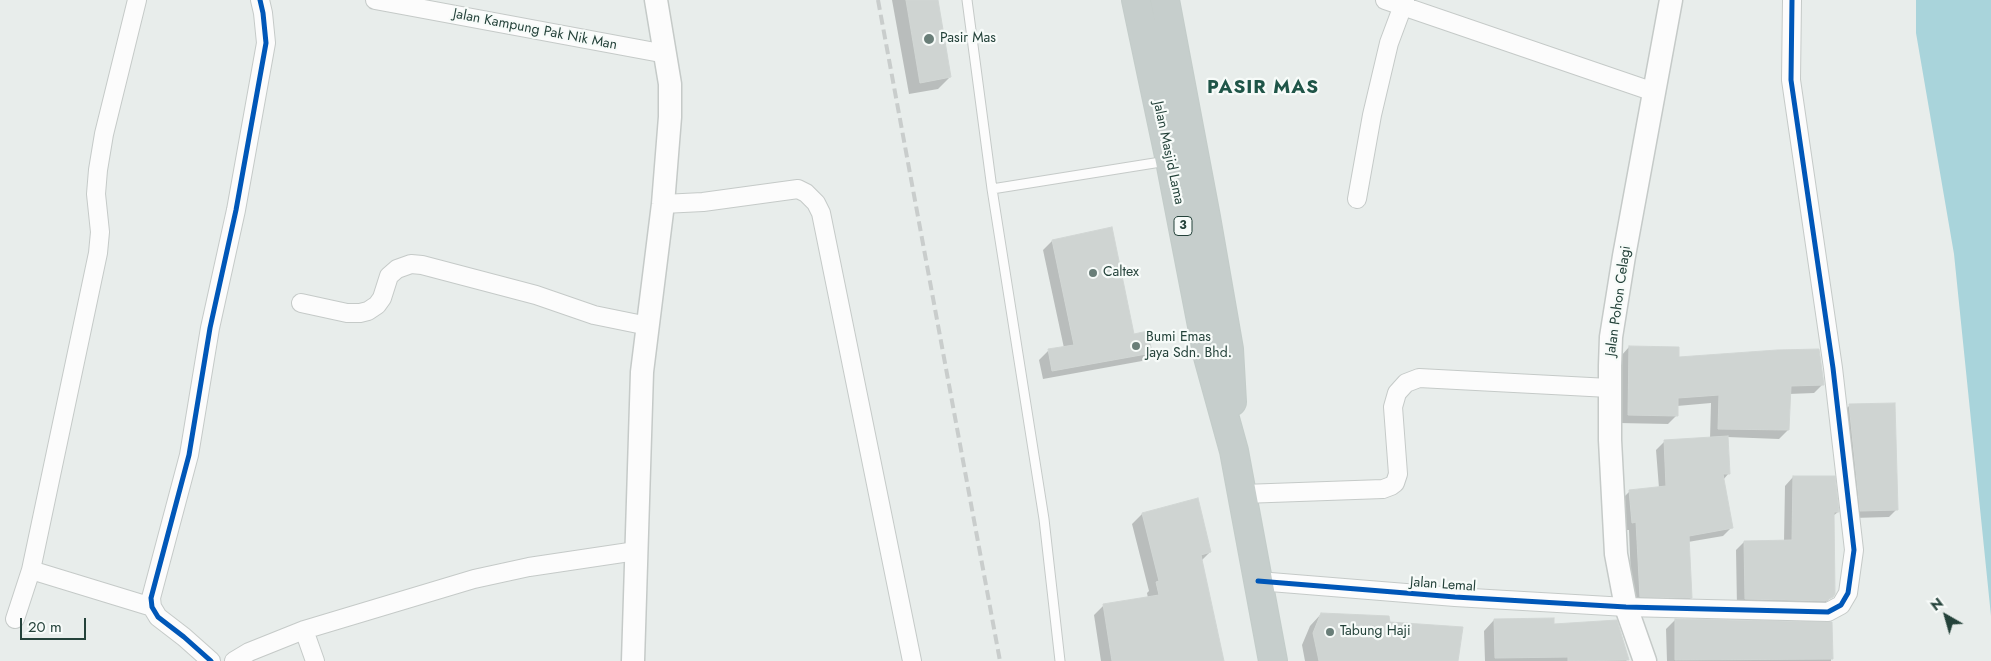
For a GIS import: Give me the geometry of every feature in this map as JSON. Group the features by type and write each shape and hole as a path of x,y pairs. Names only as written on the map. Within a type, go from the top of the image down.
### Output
{"highway":[{"name":"Jalan Masjid Lama","path":"1136,0 1170,161 1210,307"},
{"name":"Jalan Masjid Lama","path":"1165,0 1210,307 1208,357 1234,451 1272,661"}],"street":[{"path":"15,619 31,570 98,253 100,232 96,194 98,170 104,134 137,0"},
{"path":"211,661 158,617 152,607 151,598 190,455 210,328 236,210 266,43 260,0"},
{"name":"Jalan Kampung Pak Nik Man","path":"376,0 666,54"},
{"path":"633,661 642,372 663,204 670,117 670,84 656,0"},
{"path":"1385,0 1403,3 1654,92"},
{"name":"Jalan Pohon Celagi","path":"1645,661 1626,607 1616,554 1610,440 1609,388 1611,337 1671,0"},
{"name":"Jalan Lemal","path":"1258,581 1455,597 1626,607 1828,612 1841,605 1848,593 1854,550 1833,368 1791,80 1792,0"},
{"path":"1357,198 1372,115 1389,43 1403,3"},
{"path":"663,204 703,202 798,189 806,193 816,203 822,213 912,661"},
{"path":"301,303 347,313 368,311 377,305 382,298 390,276 404,265 411,264 422,265 536,296 594,316 648,326"},
{"path":"1243,494 1383,489 1391,486 1395,483 1398,474 1393,408 1397,393 1406,383 1419,378 1609,388"},
{"path":"234,661 249,652 304,630 484,577 529,566 636,551"},
{"path":"31,570 152,607"},
{"path":"304,630 315,661"}],"lane":[{"path":"967,0 992,188 1044,519 1060,661"},
{"path":"992,188 1170,161"}],"water":[{"path":"1916,0 1991,0 1991,616 1954,254 1916,33"}],"building":[{"name":"Pasir Mas","path":"906,0 938,0 951,77 920,83"},
{"path":"1112,227 1134,334 1148,331 1152,353 1052,371 1048,349 1074,345 1052,240"},
{"path":"1629,346 1679,347 1679,357 1819,349 1824,385 1791,386 1789,430 1718,429 1719,395 1678,398 1678,416 1628,415"},
{"path":"1895,403 1898,510 1860,511 1849,404"},
{"path":"1728,436 1730,474 1723,474 1733,528 1689,536 1692,598 1640,597 1636,522 1632,523 1629,490 1666,486 1664,440"},
{"path":"1793,476 1835,476 1839,512 1834,512 1835,594 1825,601 1745,599 1744,541 1792,540"},
{"path":"1198,498 1211,552 1201,555 1224,661 1112,661 1103,604 1159,595 1156,582 1159,581 1142,513"},
{"path":"1321,613 1389,616 1390,622 1463,627 1458,661 1319,661 1313,633"},
{"path":"1554,618 1554,624 1617,620 1629,660 1568,661 1568,657 1495,658 1494,619"},
{"path":"1675,619 1832,622 1833,659 1675,660"}],"railway":[{"path":"878,0 1000,661"}],"cycle path":[{"path":"211,661 158,617 152,607 151,598 189,455 210,328 236,210 266,43 260,0"},
{"path":"1258,581 1455,597 1626,607 1828,612 1841,605 1848,593 1854,550 1833,368 1791,80 1792,0"}],"place":[{"name":"Pasir Mas","path":"929,39"},
{"name":"Caltex","path":"1093,273"},
{"name":"Bumi Emas Jaya Sdn. Bhd.","path":"1136,346"},
{"name":"Tabung Haji","path":"1330,632"}],"district":[{"name":"PASIR MAS","path":"1263,88"}]}
